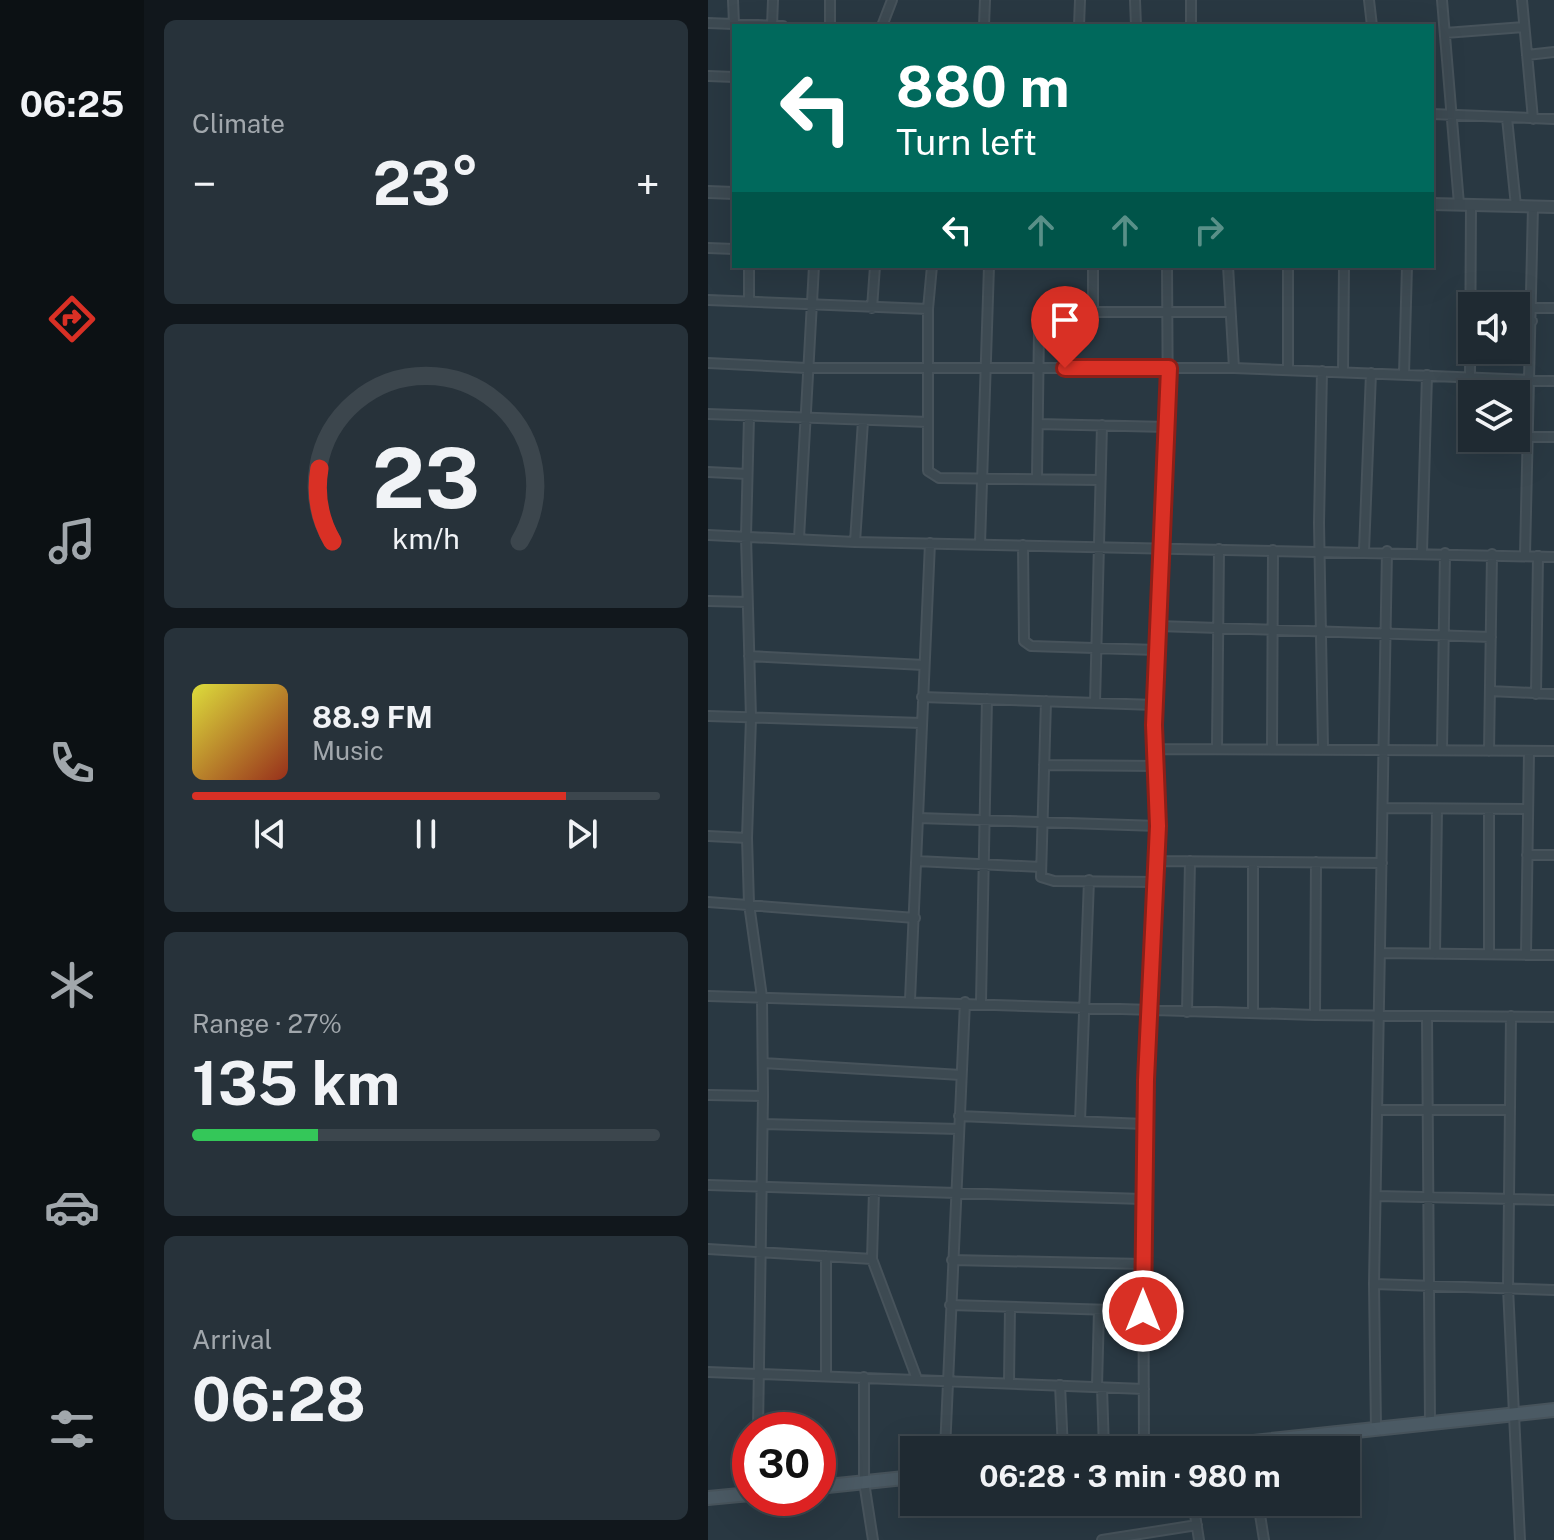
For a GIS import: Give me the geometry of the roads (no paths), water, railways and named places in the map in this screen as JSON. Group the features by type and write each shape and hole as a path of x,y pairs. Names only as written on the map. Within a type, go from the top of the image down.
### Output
{"main road":[{"path":"1324,1436 1554,1410"},
{"path":"836,1485 900,1478"},
{"path":"708,1498 732,1496"}],"street":[{"path":"708,23 734,24 733,0"},
{"path":"772,24 773,0"},
{"path":"830,0 830,24"},
{"path":"883,24 892,0"},
{"path":"984,24 985,0"},
{"path":"1079,24 1080,0"},
{"path":"1135,0 1136,24"},
{"path":"1191,0 1191,24"},
{"path":"1369,0 1372,24"},
{"path":"1442,0 1459,204"},
{"path":"1522,0 1533,119"},
{"path":"1445,33 1524,27"},
{"path":"1527,55 1554,52"},
{"path":"708,76 732,77"},
{"path":"1434,114 1554,119"},
{"path":"1507,118 1516,206"},
{"path":"708,192 732,193"},
{"path":"1434,204 1554,207"},
{"path":"1471,205 1471,292"},
{"path":"1530,408 1533,206"},
{"path":"708,248 732,249"},
{"path":"749,268 749,302"},
{"path":"799,538 814,268"},
{"path":"872,308 875,268"},
{"path":"932,268 928,309 928,471 932,476 1100,480"},
{"path":"980,544 989,268"},
{"path":"1093,268 1093,312"},
{"path":"1144,1436 1144,1124 1158,826 1155,705 1168,427 1167,268"},
{"path":"1228,268 1234,368"},
{"path":"1288,268 1288,369"},
{"path":"1343,372 1344,268"},
{"path":"1404,374 1407,268"},
{"path":"708,300 928,309"},
{"path":"1532,308 1554,308"},
{"path":"1037,478 1042,320 1058,312 1229,312"},
{"path":"708,363 806,368 1288,369 1554,381"},
{"path":"1470,364 1470,377"},
{"path":"1322,371 1323,748"},
{"path":"1364,551 1371,373"},
{"path":"1422,552 1427,375"},
{"path":"708,414 928,422"},
{"path":"749,417 746,536 751,718 747,838 749,904 762,997 763,1063 758,1412"},
{"path":"855,542 863,421"},
{"path":"1038,424 1168,427"},
{"path":"1095,703 1102,425"},
{"path":"1530,437 1554,437"},
{"path":"1525,555 1528,452"},
{"path":"708,472 747,474"},
{"path":"708,535 855,542 1387,551 1554,557"},
{"path":"910,1000 930,543"},
{"path":"1023,545 1024,641 1031,646 1157,650"},
{"path":"1217,748 1219,549"},
{"path":"1272,748 1273,550"},
{"path":"1376,1429 1374,1284 1387,551"},
{"path":"1442,750 1445,553"},
{"path":"1489,751 1492,554"},
{"path":"1536,694 1538,556"},
{"path":"708,601 747,602"},
{"path":"1158,626 1491,637"},
{"path":"749,656 924,665"},
{"path":"1490,691 1554,694"},
{"path":"922,697 1155,705"},
{"path":"981,1002 987,699"},
{"path":"1046,701 1041,877 1047,881 1155,882"},
{"path":"708,716 921,723"},
{"path":"1156,749 1554,751"},
{"path":"1526,955 1529,751"},
{"path":"1044,765 1157,766"},
{"path":"1383,808 1528,809"},
{"path":"1435,954 1437,809"},
{"path":"1489,809 1489,954"},
{"path":"918,818 1158,826"},
{"path":"708,836 747,838"},
{"path":"1527,855 1554,855"},
{"path":"917,861 1041,867"},
{"path":"1156,861 1382,863"},
{"path":"1187,1012 1190,861"},
{"path":"1253,862 1253,1013"},
{"path":"1315,1015 1316,862"},
{"path":"1080,1121 1089,880"},
{"path":"708,902 915,918"},
{"path":"1380,953 1554,955"},
{"path":"708,996 981,1002 1187,1012 1554,1017"},
{"path":"945,1436 965,1002"},
{"path":"1427,1016 1430,1423"},
{"path":"1511,1016 1508,1288 1520,1540"},
{"path":"763,1063 961,1075"},
{"path":"708,1095 763,1096"},
{"path":"1377,1110 1510,1110"},
{"path":"959,1116 1144,1124"},
{"path":"763,1124 959,1129"},
{"path":"708,1185 1143,1199"},
{"path":"874,1191 872,1259 917,1379"},
{"path":"1376,1196 1554,1200"},
{"path":"708,1249 872,1259"},
{"path":"826,1256 826,1376"},
{"path":"952,1260 1143,1264"},
{"path":"1374,1284 1554,1290"},
{"path":"950,1305 1143,1311"},
{"path":"1009,1382 1010,1307"},
{"path":"1099,1310 1103,1436"},
{"path":"708,1372 1144,1389"},
{"path":"864,1377 864,1482 873,1540"},
{"path":"1060,1385 1062,1436"},
{"path":"1195,1516 1199,1540"},
{"path":"1260,1516 1264,1540"},
{"path":"1102,1540 1197,1525"}]}
